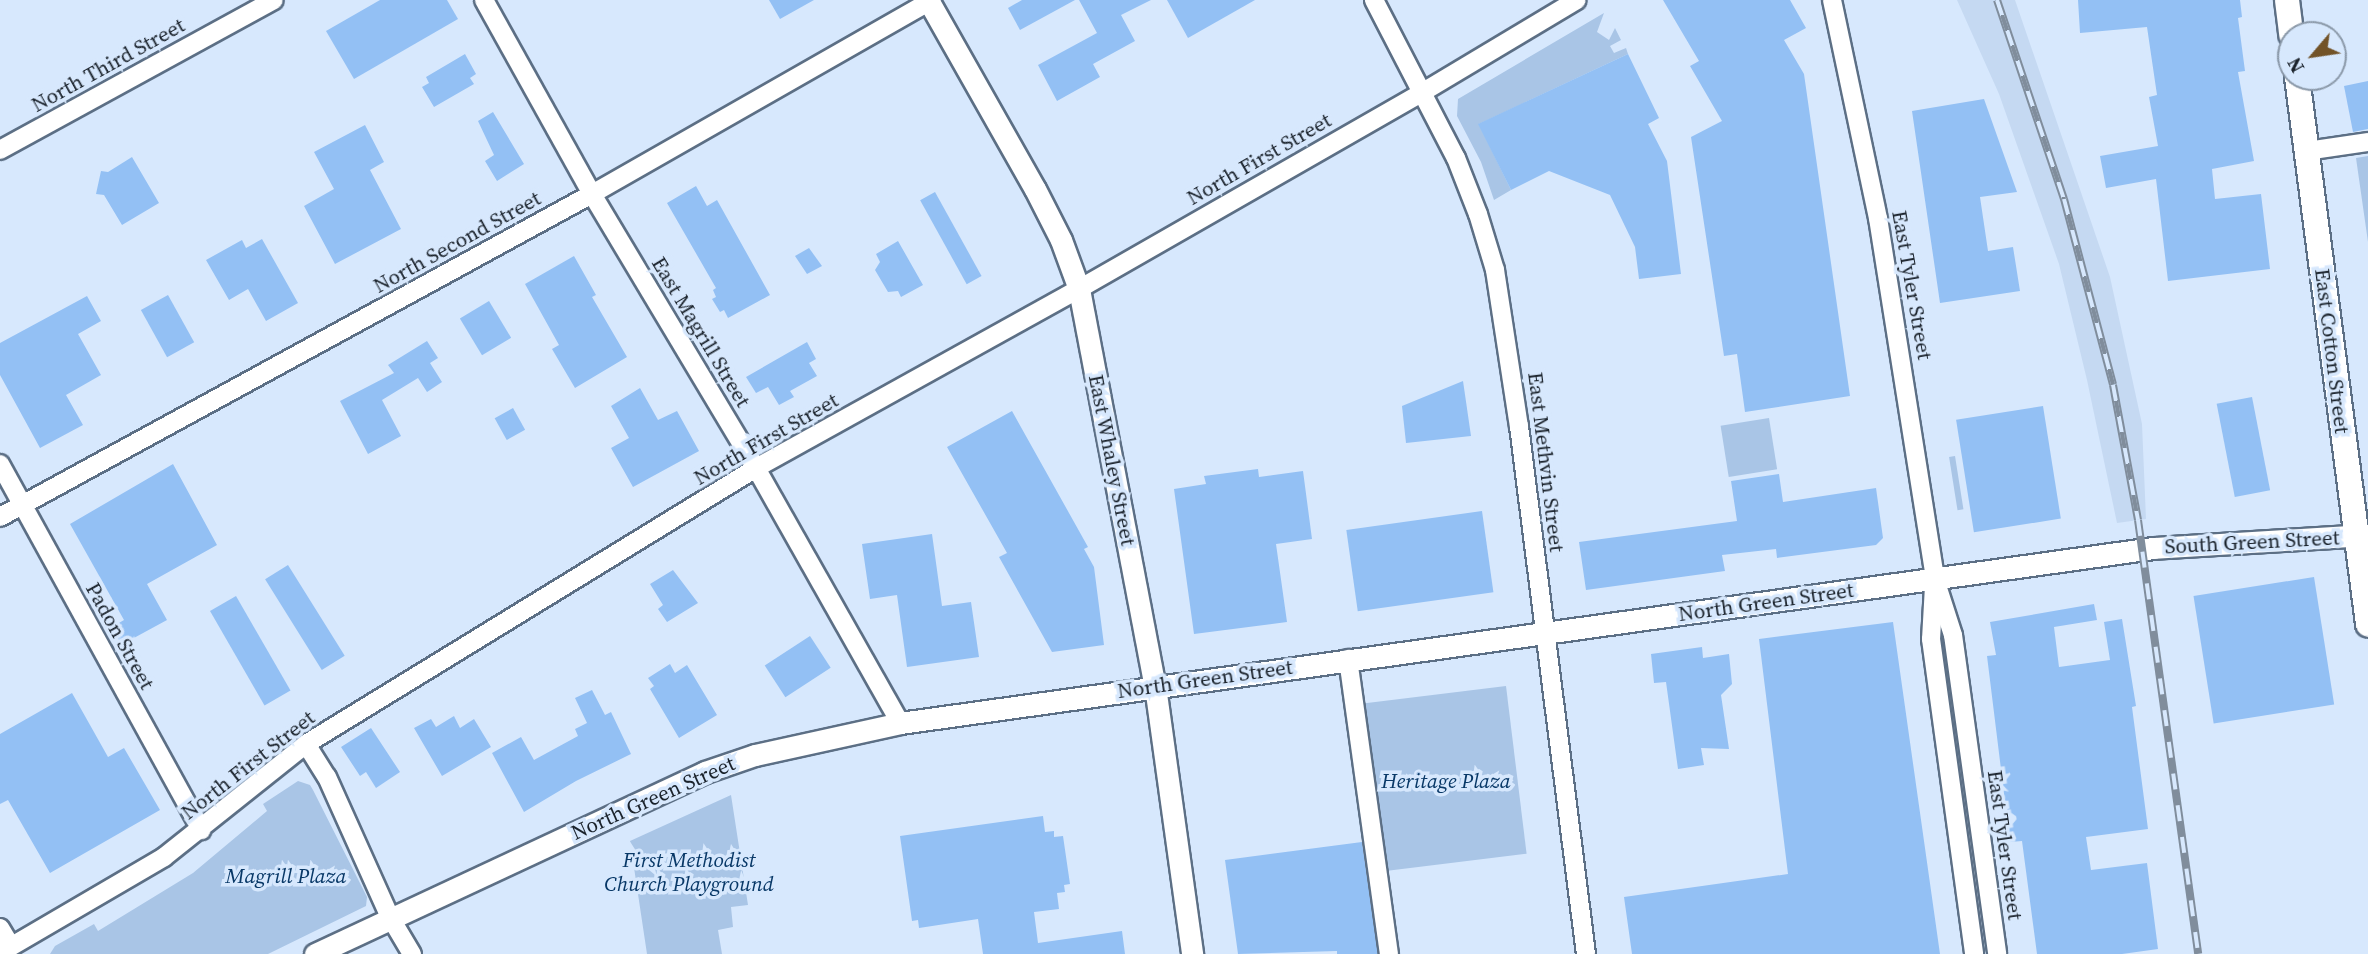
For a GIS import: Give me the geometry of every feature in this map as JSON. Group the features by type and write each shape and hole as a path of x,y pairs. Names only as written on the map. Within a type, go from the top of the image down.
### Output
{"main road":[{"path":"2287,0 2289,21"},
{"name":"East Cotton Street","path":"2299,91 2362,536 2368,624"}],"street":[{"name":"North Third Street","path":"0,150 274,0"},
{"name":"East Magrill Street","path":"484,0 592,194 756,468 900,723"},
{"name":"East Methvin Street","path":"1374,0 1423,92 1468,186 1495,270 1515,393 1586,954"},
{"name":"North First Street","path":"15,948 138,874 201,830 306,744 756,468 1079,289 1423,92 1577,0"},
{"name":"East Tyler Street","path":"1832,0 1878,218 1935,579 1953,635 1997,954"},
{"name":"North Second Street","path":"0,517 592,194 929,1"},
{"name":"East Whaley Street","path":"929,1 1035,189 1061,240 1079,289 1155,686 1192,954"},
{"path":"2306,151 2368,142"},
{"name":"Padon Street","path":"0,464 201,830"},
{"name":"South Green Street","path":"2136,550 2191,544 2269,543 2362,536"},
{"name":"North Green Street","path":"314,954 722,766 755,755 900,723 2136,550"},
{"name":"East Tyler Street","path":"1935,579 1931,639 1974,954"},
{"path":"1348,659 1389,954"},
{"path":"306,744 327,778 390,917 412,954"},
{"path":"0,928 15,948"}],"shaded area":[{"path":"1957,0 2015,0 2110,277 2142,424 2146,519 2117,523 2059,264 1999,94"}],"green space":[{"path":"1604,13 1597,32 1609,40 1615,28 1621,40 1610,46 1614,53 1626,48 1628,54 1479,124 1511,190 1494,200 1481,162 1457,116 1458,99"},
{"path":"2368,156 2368,242 2356,158"},
{"path":"1769,418 1777,469 1729,477 1721,426"},
{"path":"1955,456 1963,509 1958,510 1949,457"},
{"name":"Heritage Plaza","path":"1506,686 1527,854 1384,871 1363,704"},
{"name":"Magrill Plaza","path":"298,781 310,785 313,790 367,897 366,906 268,954 50,954 55,946 94,924 98,931 193,873 267,811 263,804"},
{"name":"First Methodist Church Playground","path":"731,795 748,905 731,907 733,927 718,930 722,954 647,954 630,841"}],"building":[{"path":"380,0 447,0 458,19 354,79 326,31"},
{"path":"769,0 814,0 780,19"},
{"path":"1022,0 1075,0 1020,30 1008,8"},
{"path":"1079,0 1151,0 1121,15 1135,41 1093,64 1100,77 1057,101 1038,65 1097,33"},
{"path":"1167,0 1255,0 1188,38"},
{"path":"1663,0 1790,0 1806,28 1784,40 1804,74 1850,396 1745,412 1737,354 1724,356 1691,137 1722,121 1690,66 1699,61"},
{"path":"2078,0 2240,0 2242,17 2238,18 2245,71 2238,72 2254,161 2212,169 2215,199 2261,194 2270,269 2168,281 2156,179 2106,188 2100,156 2158,146 2149,97 2157,95 2147,27 2080,33"},
{"path":"465,54 476,74 470,78 474,84 434,107 422,87 429,83 426,77"},
{"path":"1628,54 1659,118 1648,124 1667,161 1681,274 1639,279 1635,247 1610,195 1549,171 1511,190 1478,124"},
{"path":"2368,81 2368,129 2353,132 2345,91 2347,85"},
{"path":"1984,99 2017,192 1980,197 1988,251 2013,247 2020,291 1940,303 1912,111"},
{"path":"493,112 524,164 497,181 485,161 494,155 478,121"},
{"path":"365,125 384,162 370,170 401,229 335,264 304,206 334,189 314,152"},
{"path":"132,157 159,203 122,225 104,195 96,194 101,171 108,172"},
{"path":"696,186 707,206 717,200 770,295 728,318 724,310 720,312 712,299 716,297 713,290 716,288 667,203"},
{"path":"935,192 982,276 967,284 920,200"},
{"path":"262,239 298,303 266,321 248,289 229,300 206,260 242,240 246,248"},
{"path":"898,241 923,285 901,297 898,291 888,292 875,270 880,262 876,254"},
{"path":"809,248 822,266 807,274 795,256"},
{"path":"574,256 596,295 592,297 627,357 575,388 552,349 559,345 525,284"},
{"path":"168,295 194,342 167,357 141,310"},
{"path":"87,296 101,321 78,334 101,375 66,395 83,425 40,448 0,375 0,343"},
{"path":"489,301 511,338 482,355 460,319"},
{"path":"427,341 438,358 430,363 442,382 427,392 418,378 382,400 401,436 368,454 340,401 394,373 388,365"},
{"path":"807,342 816,359 809,363 817,376 790,391 794,397 779,405 768,387 756,393 746,377"},
{"path":"1463,381 1471,436 1406,443 1402,406"},
{"path":"640,388 658,420 677,411 699,451 633,487 611,448 629,438 611,406"},
{"path":"2252,397 2270,490 2235,497 2217,404"},
{"path":"2043,406 2061,519 1974,532 1956,420"},
{"path":"513,408 525,430 507,440 495,418"},
{"path":"1012,411 1088,547 1084,549 1094,567 1104,645 1052,652 999,557 1007,553 947,447"},
{"path":"173,464 217,545 147,584 167,620 121,645 112,627 124,620 70,524"},
{"path":"1258,469 1259,477 1303,471 1312,539 1276,544 1287,622 1194,634 1174,489 1206,484 1204,476"},
{"path":"1779,474 1783,502 1876,488 1883,538 1876,545 1777,558 1776,549 1722,555 1725,571 1586,590 1579,542 1737,521 1731,481"},
{"path":"1482,511 1493,592 1358,611 1346,530"},
{"path":"932,534 942,606 971,602 979,657 907,667 897,595 870,599 862,544"},
{"path":"288,565 345,656 322,670 265,579"},
{"path":"673,570 698,603 667,622 658,609 663,605 650,584"},
{"path":"2314,577 2334,704 2214,723 2194,596"},
{"path":"236,596 290,690 265,705 210,611"},
{"path":"2094,604 2097,620 2054,627 2059,667 2110,660 2104,622 2122,619 2136,706 2132,707 2148,829 2086,837 2091,870 2147,863 2158,949 2122,954 2037,954 2022,841 2010,842 1987,656 1996,655 1990,622"},
{"path":"1893,622 1940,954 1632,954 1624,897 1788,874 1759,639"},
{"path":"810,636 831,668 785,697 765,665"},
{"path":"1702,647 1703,658 1729,654 1732,684 1721,695 1729,749 1701,748 1704,765 1678,769 1666,682 1654,683 1651,654"},
{"path":"670,664 675,673 687,665 717,715 679,738 650,689 654,686 648,678"},
{"path":"592,690 605,715 611,712 631,754 576,781 524,812 492,753 521,737 534,760 578,736 575,729 587,723 575,698"},
{"path":"72,693 108,757 124,748 160,810 50,873 8,800 0,804 0,734"},
{"path":"454,716 460,728 474,719 491,747 442,776 414,728 431,719 436,727"},
{"path":"371,728 400,772 376,788 366,772 360,776 341,747"},
{"path":"1043,816 1045,832 1054,831 1054,837 1063,836 1070,884 1064,885 1065,892 1057,893 1059,909 1034,912 1038,943 1122,931 1125,954 983,954 978,919 919,928 918,920 912,921 900,836"},
{"path":"1362,842 1378,954 1337,954 1337,951 1238,954 1225,860"}],"railway":[{"path":"1997,0 2064,199 2113,385 2138,520 2198,954"}]}
